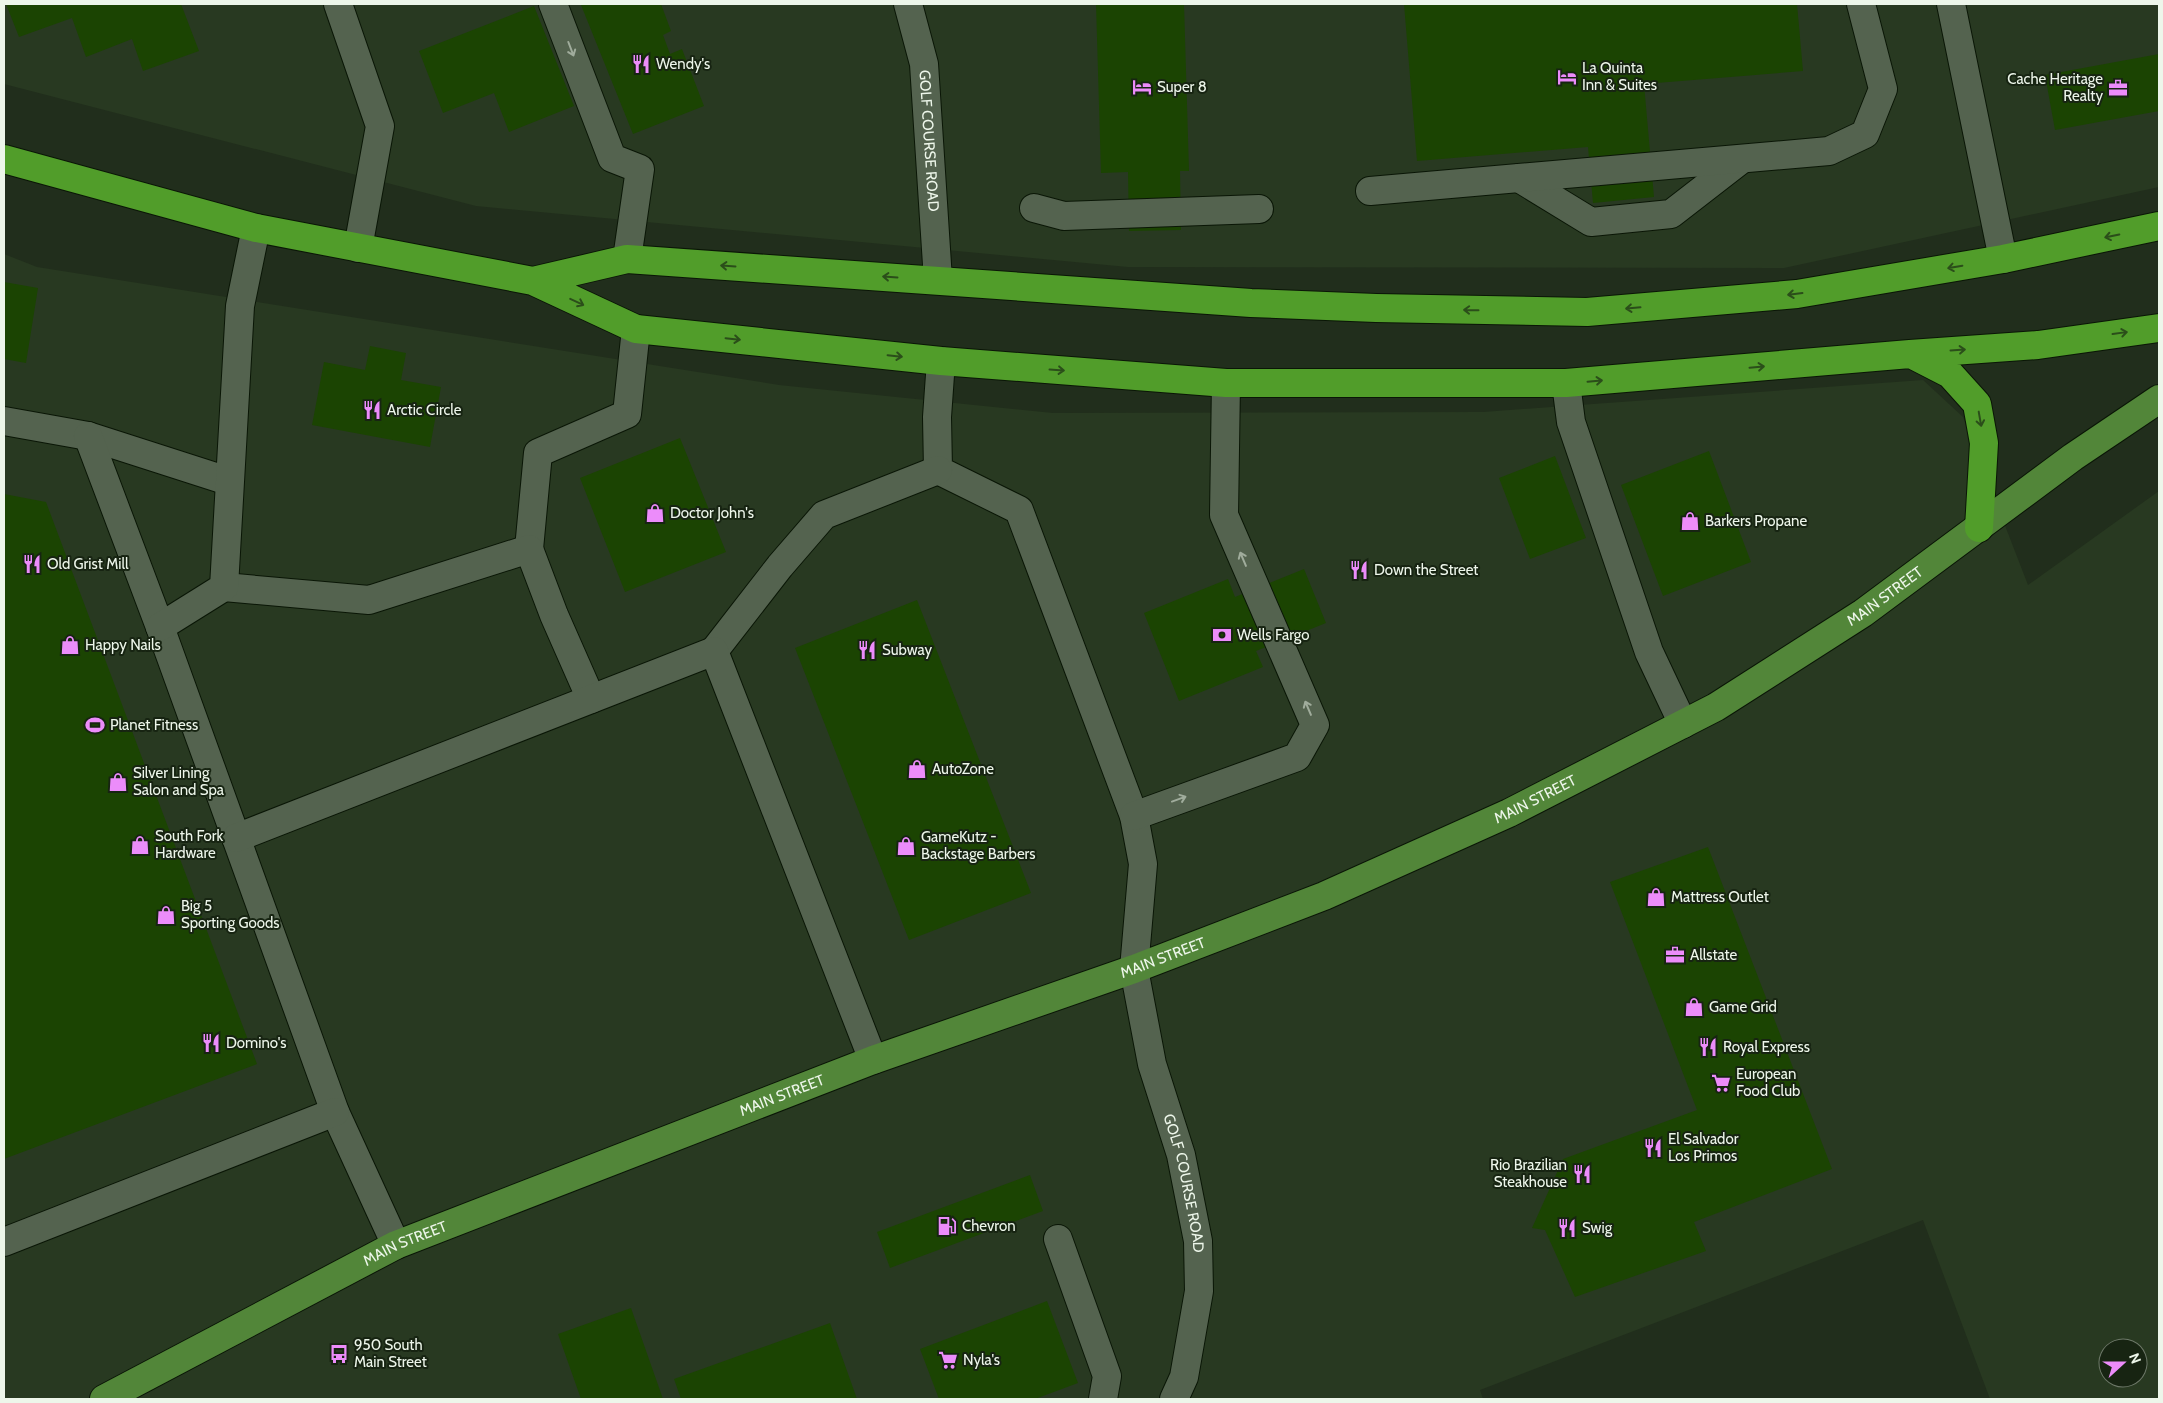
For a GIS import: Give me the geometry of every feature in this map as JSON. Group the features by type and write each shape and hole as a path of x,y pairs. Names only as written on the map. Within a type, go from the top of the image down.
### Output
{"highway":[{"path":"4,159 256,228 533,281 636,329 941,361 1226,383 1566,383 2038,345 2159,328"},
{"path":"533,281 627,259 1251,303 1376,308 1587,312 1798,294 2003,259 2159,226"},
{"path":"1910,354 1950,374 1977,404 1984,443 1979,528"}],"main road":[{"name":"MAIN STREET","path":"104,1399 396,1246 873,1060 1134,969 1333,892 1509,814 1716,707 1863,613 2073,457 2159,399"}],"street":[{"path":"338,4 380,126 358,248"},
{"path":"553,4 612,158 640,169 627,259"},
{"name":"GOLF COURSE ROAD","path":"908,4 924,64 938,280"},
{"path":"1370,191 1829,151 1865,134 1883,89 1860,4"},
{"path":"1950,4 2003,259"},
{"path":"1519,178 1591,222 1671,214 1742,159"},
{"path":"1034,208 1064,216 1259,209"},
{"path":"224,587 228,481 240,306 256,228"},
{"path":"591,699 554,615 529,549 538,453 627,414 636,329"},
{"path":"236,838 714,651 780,566 824,515 938,470 937,418 941,361"},
{"path":"1134,816 1297,757 1315,725 1224,514 1226,383"},
{"path":"1566,383 1571,422 1649,652 1683,724"},
{"path":"4,421 88,436 228,481"},
{"path":"88,436 160,627 335,1112 396,1246"},
{"name":"GOLF COURSE ROAD","path":"938,470 1019,510 1134,816 1143,864 1134,969 1152,1064 1181,1155 1198,1241 1199,1291 1184,1378 1174,1399"},
{"path":"160,627 224,587 369,600 529,549"},
{"path":"714,651 873,1060"},
{"path":"4,1242 335,1112"},
{"path":"1058,1239 1107,1376 1103,1399"}],"shaded area":[{"path":"4,4 2159,4 2159,187 1784,268 1128,267 476,206 4,84"},
{"path":"4,254 37,267 779,385 1053,413 1483,412 1923,380 1963,417 2028,585 2159,491 2159,1399 1990,1399 1923,1220 1480,1390 1483,1399 4,1399"}],"building":[{"path":"6,4 181,4 199,51 143,71 132,39 86,57 72,18 19,37"},
{"path":"661,4 671,31 663,35 670,54 682,49 704,106 633,134 581,5"},
{"name":"Super 8","path":"1096,4 1184,4 1189,171 1180,171 1181,230 1129,231 1128,172 1101,173"},
{"name":"La Quinta Inn & Suites","path":"1404,4 1797,4 1803,71 1644,84 1654,197 1593,203 1588,147 1417,161"},
{"path":"534,6 574,106 509,132 494,93 443,113 419,51"},
{"path":"2159,54 2159,111 2055,130 2045,75"},
{"path":"4,282 38,288 26,363 4,359"},
{"path":"370,346 406,353 401,380 441,387 430,447 312,425 324,362 365,370"},
{"path":"680,438 726,552 625,592 580,478"},
{"path":"1709,451 1751,562 1663,596 1621,485"},
{"path":"1555,456 1586,538 1530,559 1499,478"},
{"path":"4,494 46,502 257,1064 4,1159"},
{"path":"1304,569 1326,623 1256,651 1263,667 1179,701 1144,613 1228,579 1235,597"},
{"path":"917,600 1031,893 909,940 795,648"},
{"path":"1708,847 1832,1169 1694,1222 1706,1251 1575,1297 1545,1230 1532,1228 1563,1159 1697,1110 1610,882"},
{"name":"Chevron","path":"1030,1175 1043,1211 890,1268 877,1232"},
{"path":"1047,1301 1078,1383 1035,1399 939,1399 920,1349"},
{"path":"631,1308 663,1399 581,1399 558,1334"},
{"path":"830,1323 857,1399 681,1399 674,1379"}],"place":[{"name":"Wendy's","path":"641,64"},
{"name":"La Quinta Inn & Suites","path":"1567,77"},
{"name":"Super 8","path":"1142,87"},
{"name":"Cache Heritage Realty","path":"2118,88"},
{"name":"Arctic Circle","path":"372,410"},
{"name":"Doctor John's","path":"655,513"},
{"name":"Barkers Propane","path":"1690,521"},
{"name":"Old Grist Mill","path":"32,564"},
{"name":"Down the Street","path":"1359,570"},
{"name":"Wells Fargo","path":"1222,635"},
{"name":"Happy Nails","path":"70,645"},
{"name":"Subway","path":"867,650"},
{"name":"Planet Fitness","path":"95,725"},
{"name":"AutoZone","path":"917,769"},
{"name":"Silver Lining Salon and Spa","path":"118,782"},
{"name":"South Fork Hardware","path":"140,845"},
{"name":"GameKutz - Backstage Barbers","path":"906,846"},
{"name":"Mattress Outlet","path":"1656,897"},
{"name":"Big 5 Sporting Goods","path":"166,915"},
{"name":"Allstate","path":"1675,955"},
{"name":"Game Grid","path":"1694,1007"},
{"name":"Domino's","path":"211,1043"},
{"name":"Royal Express","path":"1708,1047"},
{"name":"European Food Club","path":"1721,1083"},
{"name":"El Salvador Los Primos","path":"1653,1148"},
{"name":"Rio Brazilian Steakhouse","path":"1582,1174"},
{"name":"Chevron","path":"947,1226"},
{"name":"Swig","path":"1567,1228"},
{"name":"950 South Main Street","path":"339,1354"},
{"name":"Nyla's","path":"948,1360"}]}
